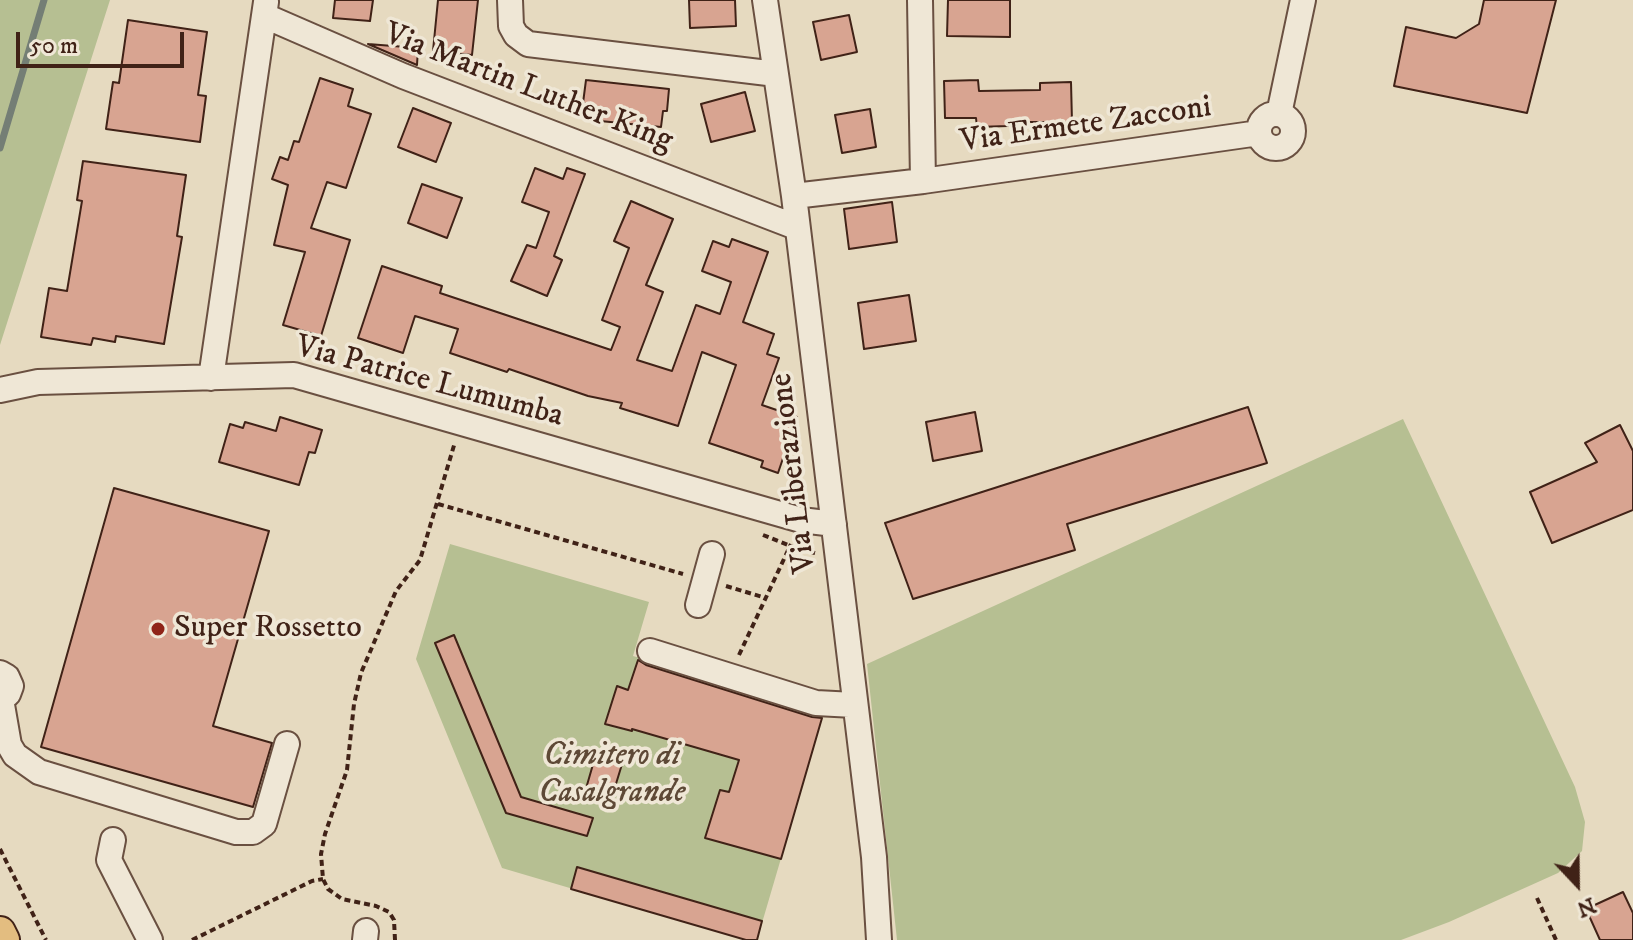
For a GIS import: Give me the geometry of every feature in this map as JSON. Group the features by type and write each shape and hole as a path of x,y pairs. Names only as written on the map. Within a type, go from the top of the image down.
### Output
{"main road":[{"path":"0,932 4,940"}],"street":[{"path":"510,0 511,26 516,35 528,44 776,74"},
{"name":"Via Liberazione","path":"765,0 794,196 834,524 874,857 879,940"},
{"name":"Via Ermete Zacconi","path":"920,0 923,181"},
{"name":"Via Ermete Zacconi","path":"794,196 923,181 1259,133 1265,118 1279,114 1303,0"},
{"name":"Via Martin Luther King","path":"211,378 266,8 403,76 796,227"},
{"name":"Via Patrice Lumumba","path":"0,390 38,382 286,374 305,377 801,520 834,524"},
{"path":"698,605 712,554"},
{"path":"650,651 816,703 854,705"},
{"path":"0,673 7,677 11,686 8,694 0,700 9,745 15,755 39,772 236,832 253,832 264,824 287,744"},
{"path":"113,840 109,860 150,940"}],"path":[{"path":"395,940 394,920 389,912 342,899 328,889 323,879 321,854 347,770 354,704 361,673 396,591 420,560 456,437"},
{"path":"437,504 766,598"},
{"path":"730,676 801,520"},
{"path":"0,849 46,940"},
{"path":"192,940 312,881 323,879"},
{"path":"1537,898 1556,940"}],"green space":[{"path":"0,0 110,0 0,345"},
{"path":"1403,419 1575,787 1585,822 1582,851 1558,873 1401,940 897,940 867,664"},
{"name":"Cimitero di Casalgrande","path":"450,544 649,602 633,656 824,712 757,940 746,940 502,868 416,659"}],"building":[{"path":"335,0 373,0 370,21 333,18"},
{"path":"438,0 478,0 472,55 433,51"},
{"path":"689,0 735,0 736,26 690,28"},
{"path":"948,0 1010,0 1010,37 947,36"},
{"path":"1484,0 1556,0 1527,113 1394,86 1406,27 1456,38 1479,24"},
{"path":"849,15 857,52 821,60 813,22"},
{"path":"128,20 207,32 198,95 206,96 200,142 106,129 113,82 119,83"},
{"path":"368,44 418,48 417,65"},
{"path":"320,78 353,89 348,106 371,114 346,188 327,182 311,228 350,240 321,336 283,325 305,252 274,245 288,185 272,179 280,157 288,160 294,141 299,142"},
{"path":"586,80 669,89 667,111 663,111 661,127 590,120 591,105 583,103"},
{"path":"978,80 979,91 1040,90 1040,83 1071,82 1072,122 1007,122 1008,126 977,127 976,118 945,118 944,81"},
{"path":"745,92 755,131 711,142 701,104"},
{"path":"413,108 451,123 436,162 398,147"},
{"path":"870,109 876,147 842,153 835,115"},
{"path":"83,161 186,175 177,236 182,237 164,344 116,336 115,342 93,338 91,345 41,337 49,288 67,291 82,201 77,200"},
{"path":"535,168 563,179 567,168 585,174 554,256 562,260 547,296 511,281 527,245 536,248 549,212 522,202"},
{"path":"422,184 462,198 447,238 408,223"},
{"path":"631,201 673,219 646,285 663,292 637,360 672,371 696,305 720,314 731,282 702,271 713,241 729,247 732,239 768,252 743,322 774,334 767,354 779,358 762,405 797,417 778,473 761,467 763,461 709,443 736,365 702,352 678,426 620,408 622,403 588,396 450,353 458,329 415,316 403,353 358,338 382,266 442,286 440,293 611,350 620,327 602,320 629,248 614,241"},
{"path":"892,202 897,242 849,249 844,209"},
{"path":"909,295 916,341 864,349 858,303"},
{"path":"1248,407 1267,463 1067,524 1075,550 913,599 885,523"},
{"path":"975,412 982,451 933,461 926,422"},
{"path":"280,417 322,430 315,453 309,452 299,485 219,462 230,424 243,428 245,422 276,431"},
{"path":"1620,425 1633,451 1633,510 1552,543 1530,492 1597,462 1585,443"},
{"name":"Super Rossetto","path":"114,488 269,531 213,726 272,743 253,807 41,747"},
{"path":"454,635 521,797 593,818 587,836 506,813 435,643"},
{"path":"638,660 822,718 781,859 705,838 720,790 729,792 739,760 605,724 617,686 628,690"},
{"path":"596,754 623,761 611,800 585,792"},
{"path":"577,867 762,921 757,940 746,940 571,889"},
{"path":"1623,892 1633,913 1633,940 1600,940 1586,909"}],"waterway":[{"path":"0,148 44,0"}],"place":[{"name":"Super Rossetto","path":"158,629"}]}
